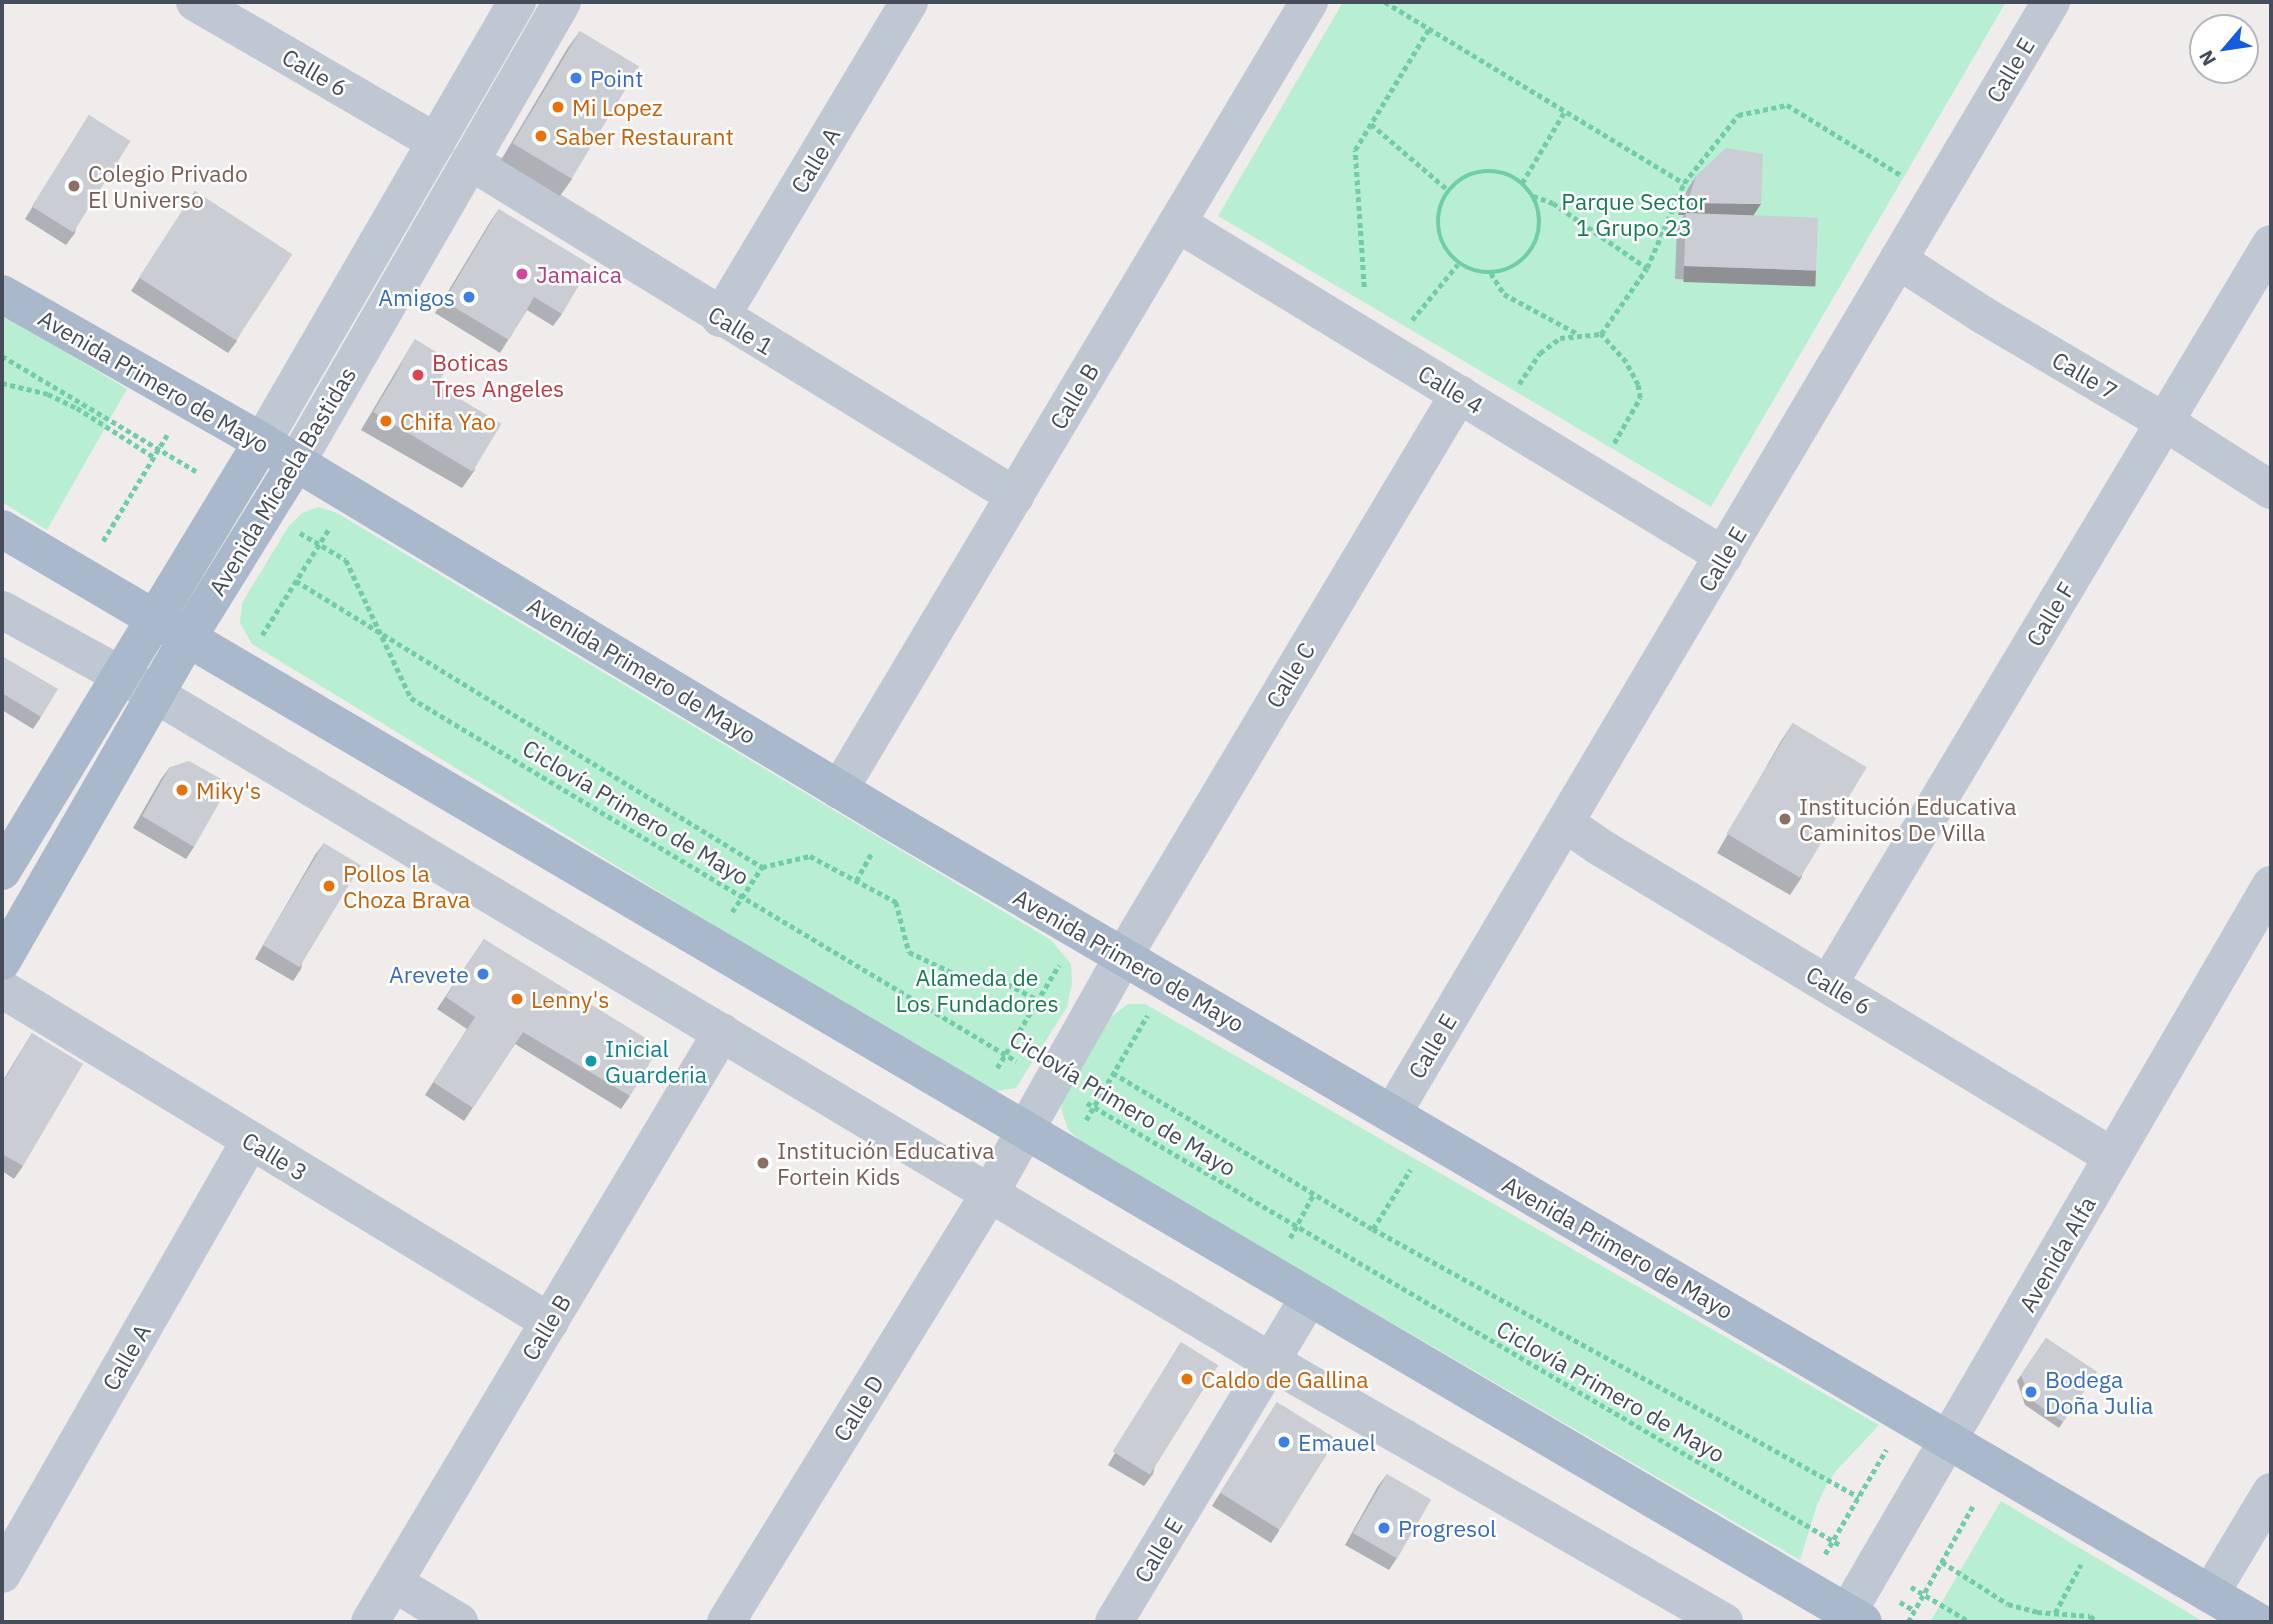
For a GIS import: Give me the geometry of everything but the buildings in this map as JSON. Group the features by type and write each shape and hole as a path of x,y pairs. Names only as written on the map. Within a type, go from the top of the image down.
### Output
{"main road":[{"name":"Avenida Primero de Mayo","path":"2,294 262,442 839,790 2258,1622"},
{"name":"Avenida Micaela Bastidas","path":"2,871 262,442"},
{"name":"Avenida Micaela Bastidas","path":"2,961 188,637 296,463"},
{"path":"2,529 1805,1588 1851,1619"}],"street":[{"name":"Calle 6","path":"195,2 436,142"},
{"name":"Avenida Micaela Bastidas","path":"262,442 517,2"},
{"name":"Avenida Micaela Bastidas","path":"296,463 562,2"},
{"name":"Calle A","path":"720,318 909,2"},
{"name":"Calle B","path":"839,790 1309,2"},
{"name":"Calle E","path":"1392,1114 2051,2"},
{"name":"Calle 1","path":"470,161 720,318 1015,496"},
{"name":"Calle 4","path":"1177,223 1724,556"},
{"name":"Calle F","path":"1829,983 2271,244"},
{"name":"Calle 7","path":"1898,260 1983,316 2165,422 2271,490"},
{"name":"Calle C","path":"1053,1083 1123,957 1459,394"},
{"path":"2,610 155,694 1270,1361 1714,1619"},
{"name":"Calle 6","path":"1565,822 1600,847 2113,1157"},
{"name":"Avenida Alfa","path":"1851,1619 1875,1566 2271,885"},
{"name":"Calle 3","path":"2,989 550,1322"},
{"name":"Calle B","path":"370,1622 722,1032"},
{"name":"Calle D","path":"726,1622 990,1193 1053,1083"},
{"name":"Calle A","path":"2,1574 250,1141"},
{"name":"Calle E","path":"1114,1622 1309,1297"},
{"path":"2210,1594 2271,1492"},
{"path":"394,1583 459,1622"}],"path":[{"path":"1385,2 1684,183"},
{"path":"1364,298 1355,150 1429,29"},
{"path":"1601,334 1647,268 1684,183 1738,115 1787,104 1901,176"},
{"path":"1522,183 1565,111"},
{"path":"1371,124 1448,190"},
{"path":"1491,171 1508,175 1522,183 1533,196 1539,213 1539,230 1533,247 1523,261 1508,270 1491,273 1474,272 1458,264 1447,252 1440,237 1440,205 1448,190 1475,173 1491,171"},
{"path":"1533,196 1553,203 1647,268"},
{"path":"1409,324 1458,264"},
{"path":"1491,273 1504,294 1578,334"},
{"path":"1529,394 1517,387 1540,353 1560,338 1578,334 1601,334 1626,362 1638,385 1640,398 1613,444"},
{"path":"2,356 232,492"},
{"path":"2,383 48,394 77,408 154,457"},
{"path":"82,576 188,400"},
{"path":"1601,437 1624,450"},
{"path":"241,668 350,494"},
{"name":"Ciclovía Primero de Mayo","path":"265,512 345,560 411,698 1093,1107 1970,1622"},
{"path":"296,580 762,867"},
{"path":"710,945 762,867 810,856 896,902 909,952 970,981 1000,980 1038,1000"},
{"path":"976,1102 1079,931"},
{"path":"1065,1154 1167,982"},
{"path":"1113,1073 1373,1228 1859,1497"},
{"path":"1373,1228 1430,1137"},
{"path":"1270,1274 1314,1193"},
{"path":"1805,1588 1905,1416"},
{"path":"1908,1622 1994,1468"},
{"path":"2055,1613 2099,1530"},
{"path":"1942,1562 2008,1604 2090,1616 2098,1622"}],"green space":[{"name":"Parque Sector 1 Grupo 23","path":"1343,2 2006,2 1711,507 1218,216"},
{"path":"2,314 127,389 47,530 2,502"},
{"name":"Alameda de Los Fundadores","path":"319,507 337,513 1051,940 1071,964 1072,984 1067,1007 1016,1088 997,1091 978,1086 252,644 240,623 242,603 288,527 302,513"},
{"name":"Alameda de Los Fundadores","path":"1128,1004 1145,1004 1879,1425 1836,1471 1826,1486 1817,1505 1800,1560 1082,1143 1068,1129 1061,1109 1066,1088 1112,1016"},
{"path":"2001,1501 2204,1622 1930,1622"}],"place":[{"name":"Point","path":"576,78"},
{"name":"Mi Lopez","path":"558,107"},
{"name":"Saber Restaurant","path":"541,136"},
{"name":"Colegio Privado El Universo","path":"74,186"},
{"name":"Jamaica","path":"522,274"},
{"name":"Amigos","path":"469,297"},
{"name":"Boticas Tres Angeles","path":"418,375"},
{"name":"Chifa Yao","path":"386,421"},
{"name":"Miky's","path":"182,790"},
{"name":"Institución Educativa Caminitos De Villa","path":"1785,819"},
{"name":"Pollos la Choza Brava","path":"329,886"},
{"name":"Arevete","path":"483,974"},
{"name":"Lenny's","path":"517,999"},
{"name":"Inicial Guarderia","path":"591,1061"},
{"name":"Institución Educativa Fortein Kids","path":"763,1163"},
{"name":"Caldo de Gallina","path":"1187,1379"},
{"name":"Bodega Doña Julia","path":"2031,1392"},
{"name":"Emauel","path":"1284,1442"},
{"name":"Progresol","path":"1384,1528"}]}
